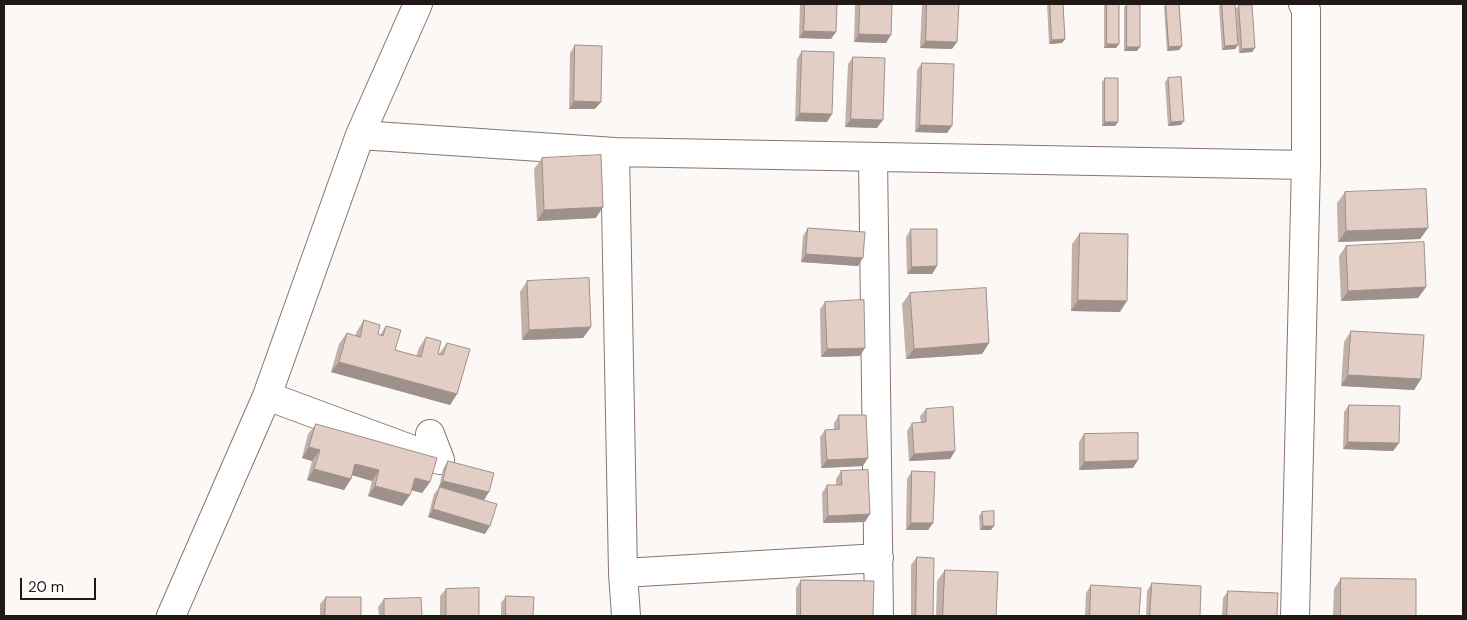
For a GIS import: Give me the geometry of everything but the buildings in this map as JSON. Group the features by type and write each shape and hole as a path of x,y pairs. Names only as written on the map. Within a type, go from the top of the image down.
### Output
{"street":[{"path":"170,616 267,396 360,135 418,4"},
{"path":"1295,616 1306,165 1306,10 1303,4"},
{"path":"360,135 615,152 1306,165"},
{"path":"615,152 623,573 626,616"},
{"path":"873,157 879,616"},
{"path":"267,396 440,460 430,434"},
{"path":"623,573 879,558"}]}
